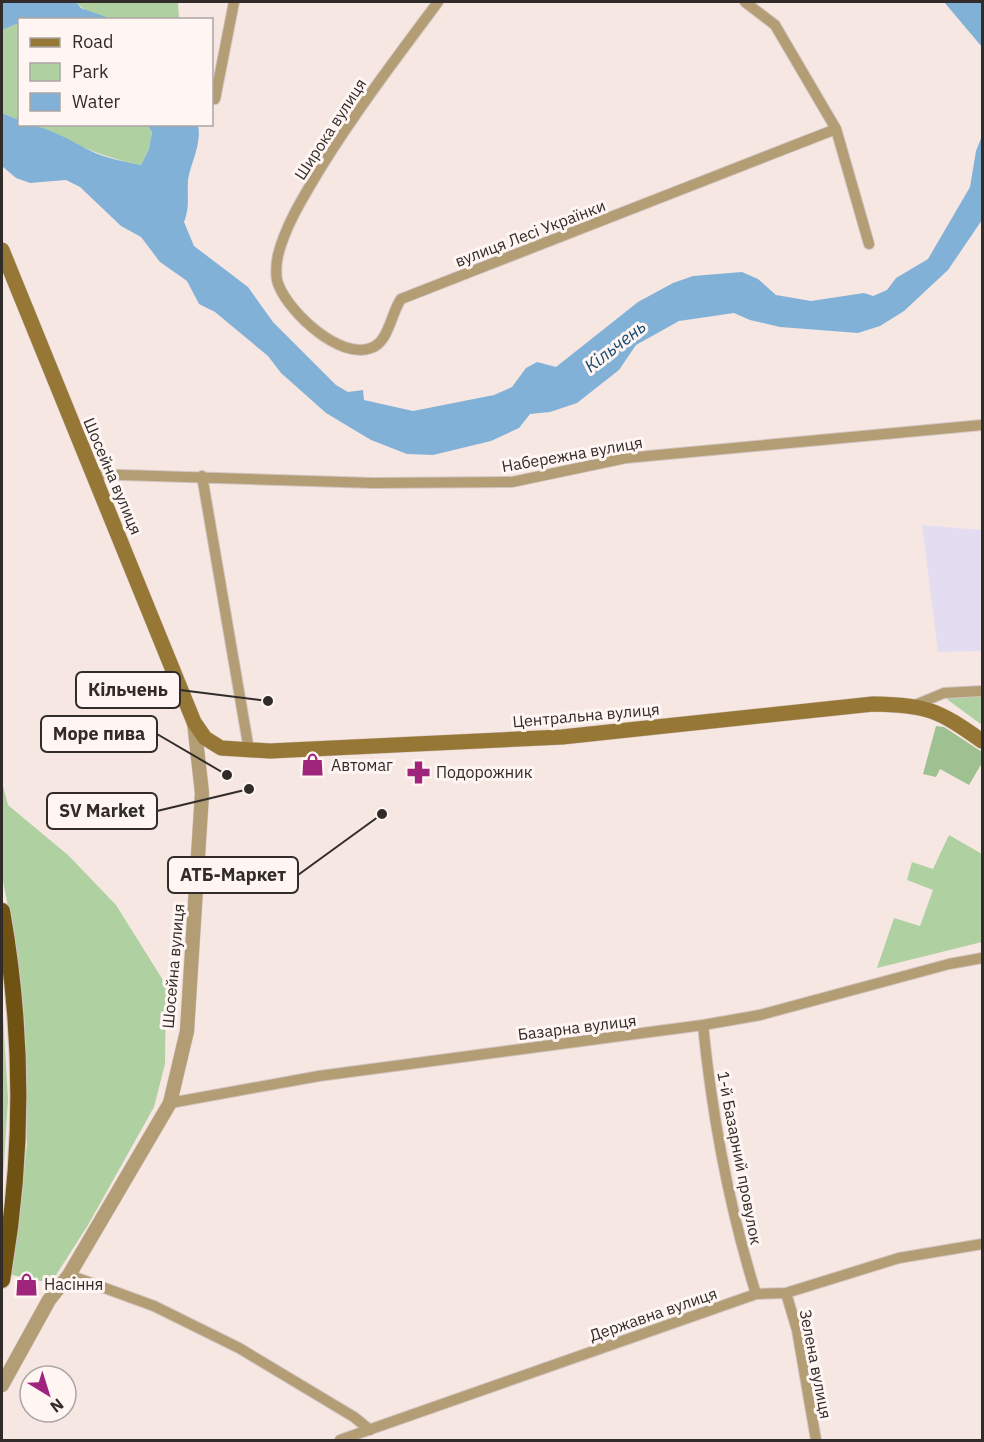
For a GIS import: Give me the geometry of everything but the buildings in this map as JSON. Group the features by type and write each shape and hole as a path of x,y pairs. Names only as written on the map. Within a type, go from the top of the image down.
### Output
{"highway":[{"path":"2,911 15,1003 21,1099 17,1176 2,1280"}],"main road":[{"name":"Шосейна вулиця","path":"2,250 194,722"},
{"name":"Центральна вулиця","path":"194,722 205,738 221,748 249,750 416,746 562,737 873,704 915,705 944,715 982,741"}],"street":[{"path":"215,99 234,2"},
{"name":"Широка вулиця","path":"278,286 278,256 296,209 350,119 438,2"},
{"path":"745,2 775,25 836,129 870,244"},
{"name":"вулиця Лесі Українки","path":"278,286 300,316 326,338 350,349 372,348 381,341 393,311 401,299 836,129"},
{"name":"Набережна вулиця","path":"92,474 373,483 512,482 626,458 982,425"},
{"path":"202,476 249,750"},
{"path":"915,705 944,693 982,691"},
{"name":"Шосейна вулиця","path":"2,1385 49,1300 69,1275 170,1103 187,1031 196,921 202,793 194,722"},
{"name":"Базарна вулиця","path":"170,1103 319,1076 703,1025 760,1015 950,964 982,958"},
{"name":"1-й Базарний провулок","path":"703,1025 709,1088 719,1143 736,1223 756,1294"},
{"name":"Державна вулиця","path":"340,1440 756,1294 786,1293 899,1258 982,1244"},
{"path":"69,1275 154,1306 239,1348 354,1417 370,1430"},
{"name":"Зелена вулиця","path":"786,1293 797,1330 816,1440"}],"shaded area":[{"path":"922,525 982,530 982,651 938,652"}],"green space":[{"path":"76,2 178,2 179,18 110,18 85,10"},
{"path":"18,23 18,120 2,113 2,30"},
{"path":"32,126 148,126 152,132 149,149 141,165 98,153"},
{"path":"982,693 982,725 948,700 945,695"},
{"path":"936,726 944,727 982,752 982,763 969,785 940,769 936,777 923,774"},
{"path":"2,782 8,805 68,855 116,905 166,985 165,1064 154,1107 88,1225 51,1283 12,1275 27,1144 25,1026 16,947 2,876"},
{"path":"949,835 982,854 982,942 877,968 894,918 920,926 933,890 907,880 912,862 933,869"},
{"path":"2,999 8,1099 2,1196"}],"water":[{"path":"2,2 76,2 81,8 109,18 18,18 18,23 2,30"},
{"path":"944,2 982,2 982,47"},
{"path":"2,113 18,120 18,126 38,127 102,156 141,165 149,149 152,132 148,126 198,126 199,139 188,180 188,206 184,222 194,246 248,287 273,322 336,385 348,392 363,390 364,400 413,411 494,395 512,387 526,368 537,362 556,367 638,302 673,283 693,276 742,272 758,279 776,295 811,301 864,293 873,296 887,290 896,278 928,259 970,187 976,151 982,136 982,220 948,270 904,311 880,326 858,333 780,327 750,320 734,313 679,321 636,345 619,370 577,403 550,412 530,414 519,428 491,441 433,455 407,454 371,440 326,413 281,373 268,356 215,312 199,304 187,281 160,262 141,237 121,226 80,187 66,180 30,183 16,178 2,166"}],"place":[{"name":"Кільчень","path":"268,701"},
{"name":"Автомаг","path":"313,765"},
{"name":"Подорожник","path":"418,772"},
{"name":"Море пива","path":"227,775"},
{"name":"SV Market","path":"249,789"},
{"name":"АТБ-Маркет","path":"382,814"},
{"name":"Насіння","path":"26,1284"}]}
